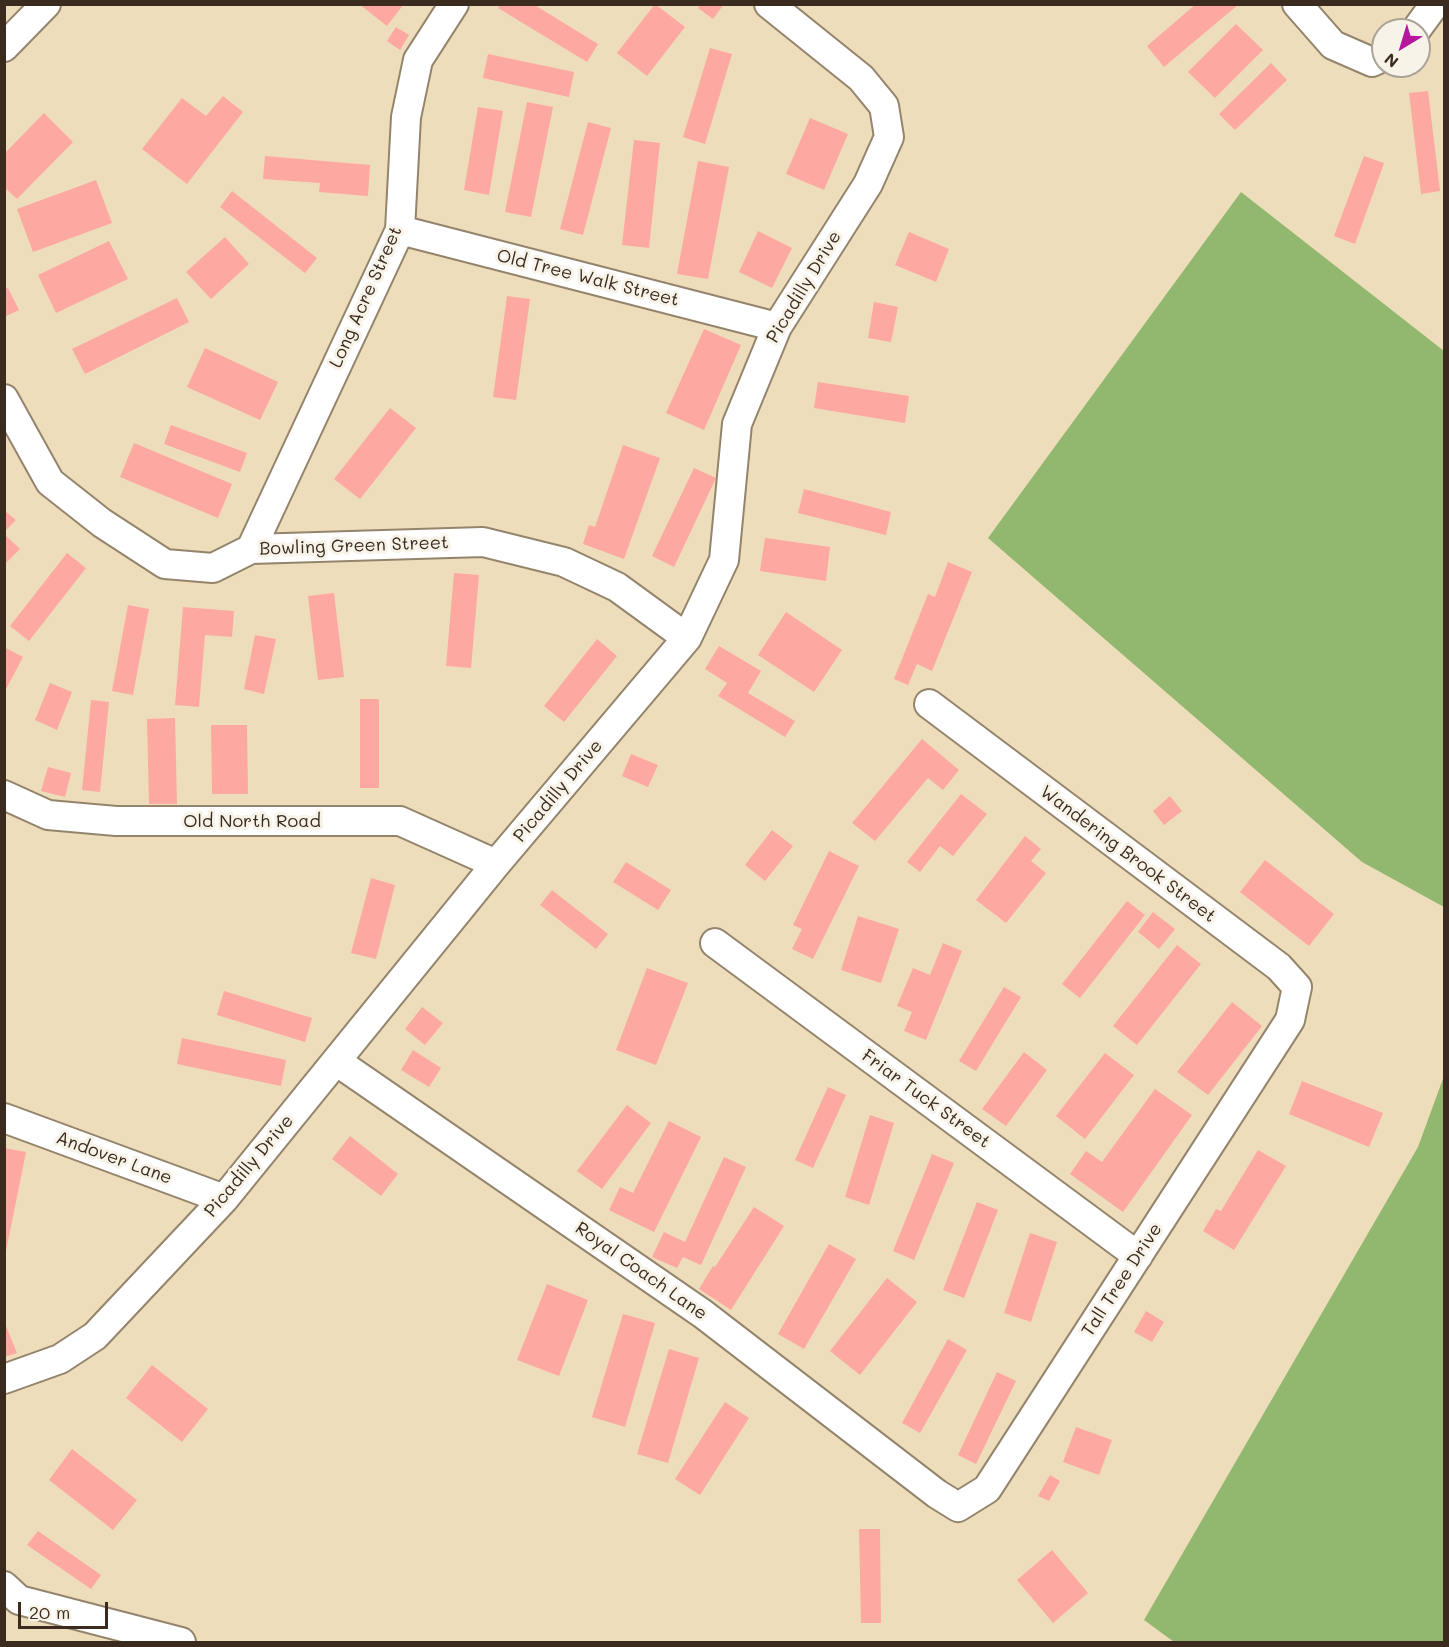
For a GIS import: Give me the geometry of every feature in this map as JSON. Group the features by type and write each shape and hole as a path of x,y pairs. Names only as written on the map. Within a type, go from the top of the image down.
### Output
{"street":[{"path":"4,47 46,4"},
{"name":"Long Acre Street","path":"251,549 400,230 406,117 418,60 454,4"},
{"name":"Picadilly Drive","path":"4,1379 60,1359 95,1336 224,1199 496,864 687,638 724,560 737,424 777,327 868,184 889,137 884,106 861,78 769,4"},
{"path":"1297,4 1333,45 1371,62"},
{"path":"1425,18 1435,4"},
{"name":"Old Tree Walk Street","path":"400,230 777,327"},
{"name":"Bowling Green Street","path":"4,399 50,482 102,524 165,564 213,568 251,549 483,542 564,562 617,587 687,638"},
{"name":"Wandering Brook Street","path":"929,704 1279,967 1297,987 1290,1020"},
{"name":"Old North Road","path":"4,795 48,815 116,821 400,821 496,864"},
{"name":"Friar Tuck Street","path":"715,943 1138,1256"},
{"name":"Tall Tree Drive","path":"937,1494 958,1507 987,1489 1290,1020"},
{"name":"Royal Coach Lane","path":"336,1061 704,1314 937,1494"},
{"name":"Andover Lane","path":"4,1118 224,1199"},
{"path":"4,1586 19,1600 181,1642"}],"green space":[{"path":"1241,192 1444,351 1444,907 1362,862 988,538"},
{"path":"1444,1076 1444,1642 1174,1642 1144,1620 1418,1147"}],"building":[{"path":"359,4 404,4 387,26"},
{"path":"500,4 533,4 598,44 587,62 498,8"},
{"path":"655,4 685,27 647,76 617,53"},
{"path":"701,4 724,4 713,19 698,8"},
{"path":"1196,4 1239,4 1164,67 1147,46"},
{"path":"1236,24 1263,50 1215,98 1188,72"},
{"path":"396,27 409,35 400,50 387,41"},
{"path":"710,48 732,54 705,144 683,137"},
{"path":"488,54 574,72 569,97 483,78"},
{"path":"1271,63 1287,80 1235,130 1219,114"},
{"path":"1428,91 1440,191 1421,194 1409,93"},
{"path":"223,96 243,112 187,184 142,149 182,98 206,116"},
{"path":"527,102 553,107 531,217 505,212"},
{"path":"478,107 503,111 489,195 464,190"},
{"path":"44,113 73,142 17,199 4,187 4,154"},
{"path":"810,118 848,134 824,190 786,174"},
{"path":"588,122 611,128 583,235 560,229"},
{"path":"634,140 660,143 649,248 622,245"},
{"path":"265,156 370,165 368,196 319,192 320,183 263,179"},
{"path":"1364,156 1384,163 1355,244 1334,236"},
{"path":"698,161 729,167 708,279 677,274"},
{"path":"96,180 112,223 33,252 17,209"},
{"path":"232,191 317,258 305,273 220,207"},
{"path":"758,231 792,248 772,288 739,272"},
{"path":"909,232 949,249 936,282 895,265"},
{"path":"225,237 249,264 211,299 186,272"},
{"path":"109,241 128,279 56,313 38,275"},
{"path":"8,288 19,310 4,317 4,289"},
{"path":"507,296 530,299 516,400 493,397"},
{"path":"177,298 189,322 85,374 72,349"},
{"path":"874,302 898,307 891,342 868,338"},
{"path":"704,329 741,345 704,430 666,413"},
{"path":"205,348 278,382 260,420 187,387"},
{"path":"818,382 909,396 905,423 814,408"},
{"path":"390,408 416,428 360,499 334,479"},
{"path":"171,425 247,453 240,472 164,444"},
{"path":"134,443 232,484 218,518 120,477"},
{"path":"623,445 660,458 624,559 583,544 589,525 595,527"},
{"path":"694,468 716,478 674,567 652,556"},
{"path":"804,489 891,512 886,535 798,513"},
{"path":"4,510 16,520 4,532"},
{"path":"4,534 20,549 4,565"},
{"path":"765,538 830,547 826,581 760,571"},
{"path":"67,553 86,568 29,641 10,626"},
{"path":"948,562 972,572 932,671 917,664 908,685 894,679 928,594 935,597"},
{"path":"454,573 479,575 471,668 446,666"},
{"path":"334,593 344,677 318,680 308,596"},
{"path":"128,605 149,609 133,695 112,691"},
{"path":"183,607 234,611 232,637 205,635 199,707 175,705"},
{"path":"786,612 842,650 814,692 758,655"},
{"path":"255,635 276,639 264,694 244,689"},
{"path":"597,639 617,656 564,722 544,706"},
{"path":"719,646 761,671 748,693 795,721 785,737 718,696 727,683 705,669"},
{"path":"4,647 23,657 4,693"},
{"path":"50,683 72,692 57,730 35,720"},
{"path":"360,699 379,699 379,788 360,788"},
{"path":"91,700 109,702 100,792 82,790"},
{"path":"175,718 177,804 149,804 147,719"},
{"path":"211,725 247,725 248,794 212,794"},
{"path":"922,739 959,770 943,790 928,778 875,841 852,823"},
{"path":"631,754 658,765 648,787 622,776"},
{"path":"48,767 71,773 65,797 41,791"},
{"path":"961,794 987,814 953,856 940,846 920,872 907,862"},
{"path":"1170,796 1182,811 1164,825 1153,811"},
{"path":"772,830 793,846 765,881 745,865"},
{"path":"1025,836 1041,849 1031,861 1046,873 1006,923 976,900"},
{"path":"829,851 859,866 813,959 792,949 802,929 793,925"},
{"path":"1265,860 1334,914 1309,946 1240,892"},
{"path":"626,862 671,890 658,910 613,882"},
{"path":"371,878 395,885 376,959 351,953"},
{"path":"552,890 608,934 596,949 540,905"},
{"path":"1127,901 1145,915 1080,998 1062,984"},
{"path":"1153,912 1175,929 1159,949 1138,932"},
{"path":"858,916 899,929 881,983 841,970"},
{"path":"943,943 962,951 926,1040 904,1031 912,1012 897,1006 913,968 930,975"},
{"path":"1177,945 1201,964 1137,1045 1113,1026"},
{"path":"647,968 688,983 656,1065 616,1050"},
{"path":"1004,987 1021,997 976,1071 959,1061"},
{"path":"224,991 312,1018 305,1042 217,1015"},
{"path":"1232,1002 1262,1026 1208,1095 1177,1072"},
{"path":"422,1007 443,1023 425,1045 405,1029"},
{"path":"182,1038 286,1060 281,1086 177,1064"},
{"path":"413,1050 441,1068 429,1087 401,1070"},
{"path":"1024,1052 1047,1070 1006,1126 982,1109"},
{"path":"1105,1053 1134,1075 1085,1139 1056,1116"},
{"path":"1302,1081 1383,1113 1369,1147 1289,1114"},
{"path":"828,1087 846,1095 813,1168 795,1160"},
{"path":"1155,1089 1192,1115 1123,1212 1070,1174 1086,1151 1102,1162"},
{"path":"627,1105 651,1123 602,1189 577,1171"},
{"path":"870,1115 894,1123 869,1205 845,1197"},
{"path":"669,1121 701,1137 654,1232 609,1210 620,1187 633,1193"},
{"path":"350,1136 398,1174 381,1196 332,1159"},
{"path":"4,1148 26,1152 6,1251 4,1251"},
{"path":"1258,1150 1286,1166 1234,1250 1203,1231 1216,1209 1221,1211"},
{"path":"932,1154 954,1163 914,1260 893,1251"},
{"path":"724,1157 746,1167 701,1265 683,1257 677,1268 652,1257 664,1232 685,1242"},
{"path":"977,1202 998,1210 964,1298 943,1290"},
{"path":"754,1207 784,1226 731,1310 699,1289"},
{"path":"1030,1233 1057,1242 1031,1322 1004,1313"},
{"path":"829,1244 856,1259 804,1349 778,1334"},
{"path":"887,1278 917,1302 860,1375 830,1351"},
{"path":"547,1284 588,1300 559,1376 517,1360"},
{"path":"1146,1311 1164,1322 1152,1342 1134,1332"},
{"path":"623,1314 655,1323 625,1427 592,1417"},
{"path":"4,1321 17,1353 4,1357"},
{"path":"948,1339 967,1350 920,1433 902,1423"},
{"path":"669,1349 699,1358 668,1463 637,1454"},
{"path":"152,1365 208,1409 182,1442 126,1398"},
{"path":"997,1372 1016,1381 976,1464 958,1455"},
{"path":"725,1402 749,1418 700,1495 675,1479"},
{"path":"1076,1427 1112,1440 1099,1475 1063,1462"},
{"path":"72,1449 137,1500 113,1530 49,1480"},
{"path":"1050,1475 1060,1481 1049,1501 1038,1496"},
{"path":"859,1529 880,1529 881,1623 861,1623"},
{"path":"38,1531 101,1575 91,1589 27,1545"},
{"path":"1052,1550 1088,1593 1053,1623 1017,1580"}]}
